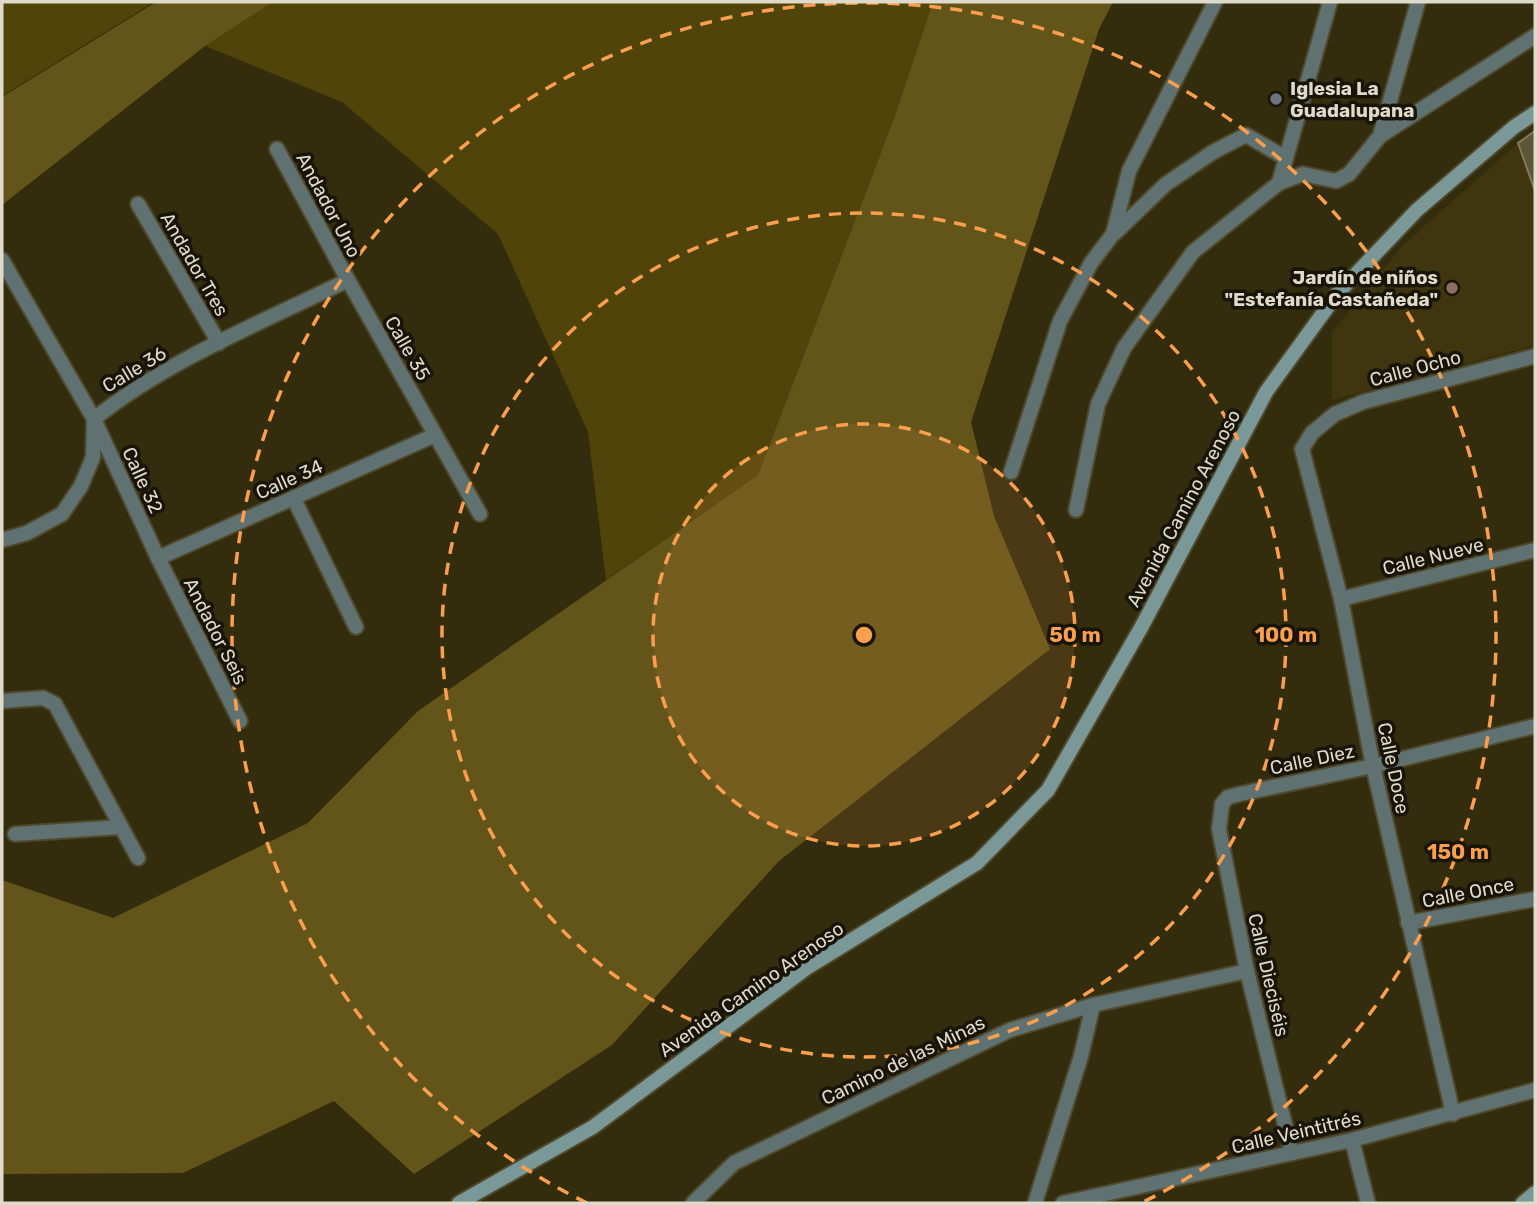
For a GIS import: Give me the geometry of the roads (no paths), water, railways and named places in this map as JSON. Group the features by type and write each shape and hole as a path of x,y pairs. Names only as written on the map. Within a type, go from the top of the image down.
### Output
{"main road":[{"name":"Avenida Camino Arenoso","path":"458,1203 593,1127 808,967 977,863 1048,790 1142,626 1266,392 1337,294 1417,210 1514,127 1535,113"},
{"path":"1523,1203 1535,1194"}],"street":[{"path":"1113,234 1129,171 1214,2"},
{"path":"1279,183 1284,157 1330,2"},
{"path":"1380,136 1418,2"},
{"path":"1076,510 1098,404 1124,348 1193,252 1279,183 1303,174 1336,181 1349,174 1380,136 1535,36"},
{"path":"1011,472 1060,321 1091,262 1113,234 1166,184 1213,152 1246,135 1284,157"},
{"name":"Andador Uno","path":"277,149 348,280"},
{"name":"Andador Tres","path":"138,204 219,343"},
{"name":"Calle 32","path":"2,260 94,419 158,558"},
{"name":"Calle 36","path":"2,540 27,533 62,514 81,486 93,457 94,419 124,395 219,343 348,280"},
{"name":"Calle 35","path":"348,280 435,435"},
{"name":"Calle Ocho","path":"1312,433 1335,414 1363,402 1535,356"},
{"name":"Calle Doce","path":"1312,433 1302,449 1341,599 1408,923 1453,1114"},
{"path":"435,435 480,514"},
{"name":"Calle 34","path":"158,558 435,435"},
{"path":"294,499 356,627"},
{"name":"Calle Nueve","path":"1341,599 1535,550"},
{"name":"Andador Seis","path":"158,558 240,721"},
{"path":"2,701 43,698 55,704 138,858"},
{"name":"Calle Diez","path":"1222,804 1228,797 1240,794 1374,766 1535,726"},
{"name":"Calle Dieciséis","path":"1222,804 1219,829 1247,971 1292,1153"},
{"path":"15,834 121,827"},
{"name":"Calle Once","path":"1408,923 1535,899"},
{"name":"Camino de las Minas","path":"693,1203 734,1163 1010,1030 1093,1005 1247,971"},
{"path":"1035,1203 1081,1056 1093,1005"},
{"name":"Calle Veintitrés","path":"1063,1203 1352,1140 1535,1090"},
{"path":"1352,1140 1368,1203"}],"place":[{"name":"Iglesia La Guadalupana","path":"1276,99"},
{"name":"Jardín de niños \"Estefanía Castañeda\"","path":"1452,288"}]}
